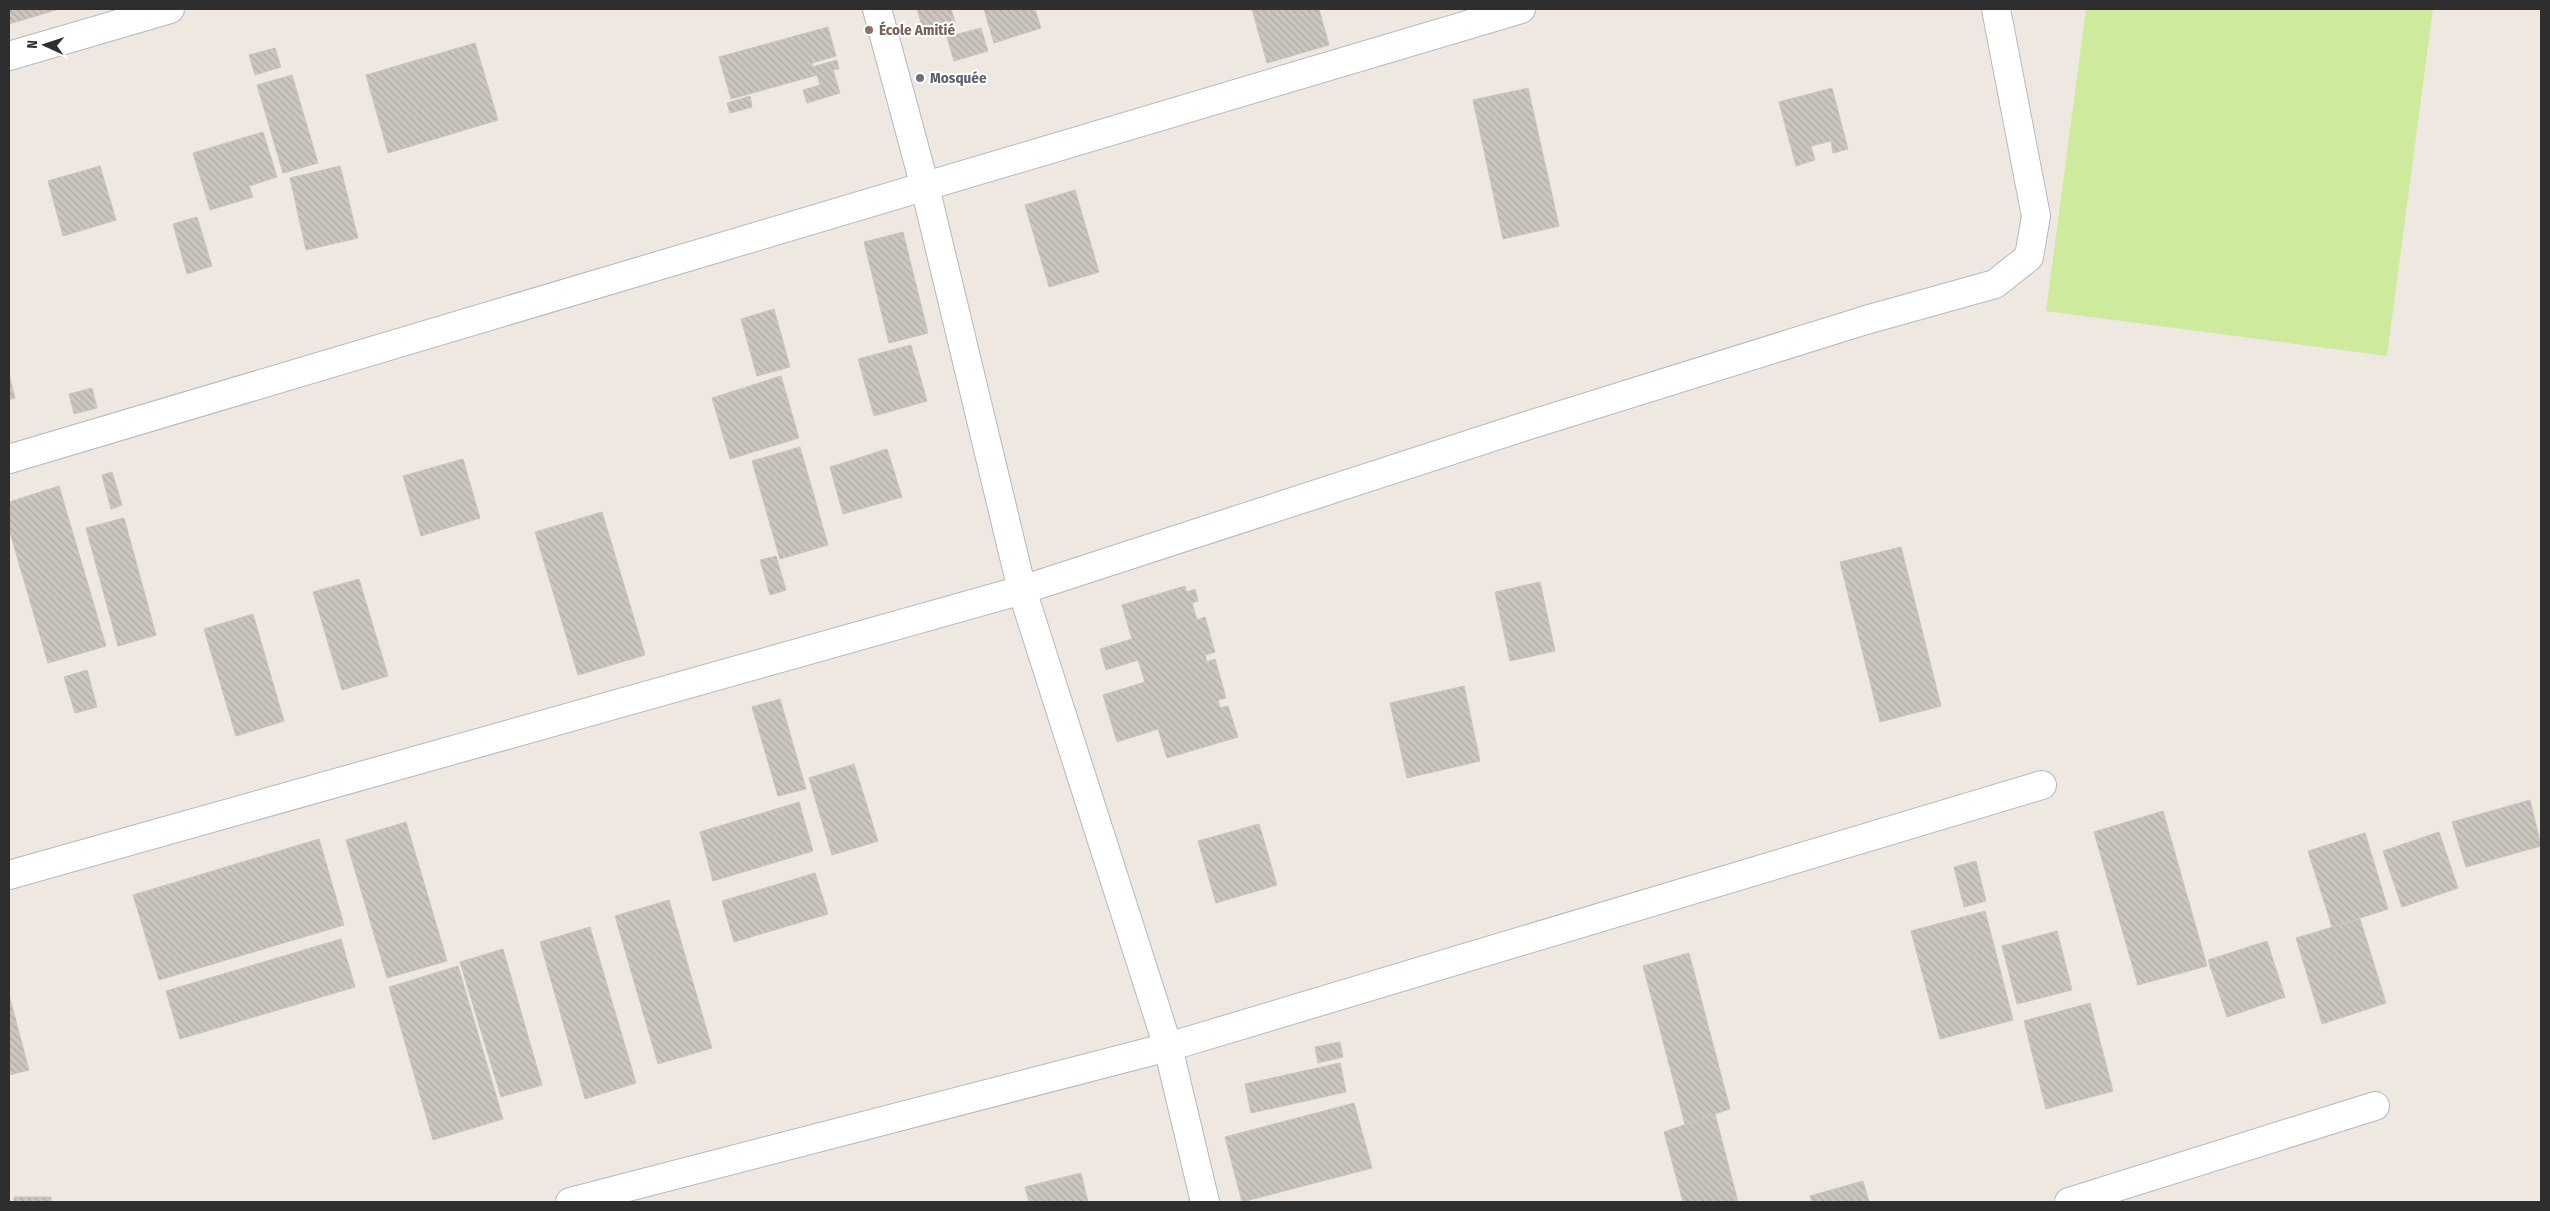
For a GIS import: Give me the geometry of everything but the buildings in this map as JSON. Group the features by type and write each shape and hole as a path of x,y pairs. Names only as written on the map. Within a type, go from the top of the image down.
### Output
{"street":[{"path":"9,56 170,9"},
{"path":"877,9 926,188 1022,590 1168,1047 1205,1202"},
{"path":"9,459 926,188 1521,9"},
{"path":"9,875 1022,590 1536,423 1866,320 1995,284 2029,256 2036,216 1996,9"},
{"path":"570,1202 1168,1047 2042,785"},
{"path":"2069,1202 2375,1106"}],"green space":[{"path":"2086,9 2433,9 2387,356 2046,311"}],"place":[{"name":"École Amitié","path":"869,30"},
{"name":"Mosquée","path":"920,78"}]}
